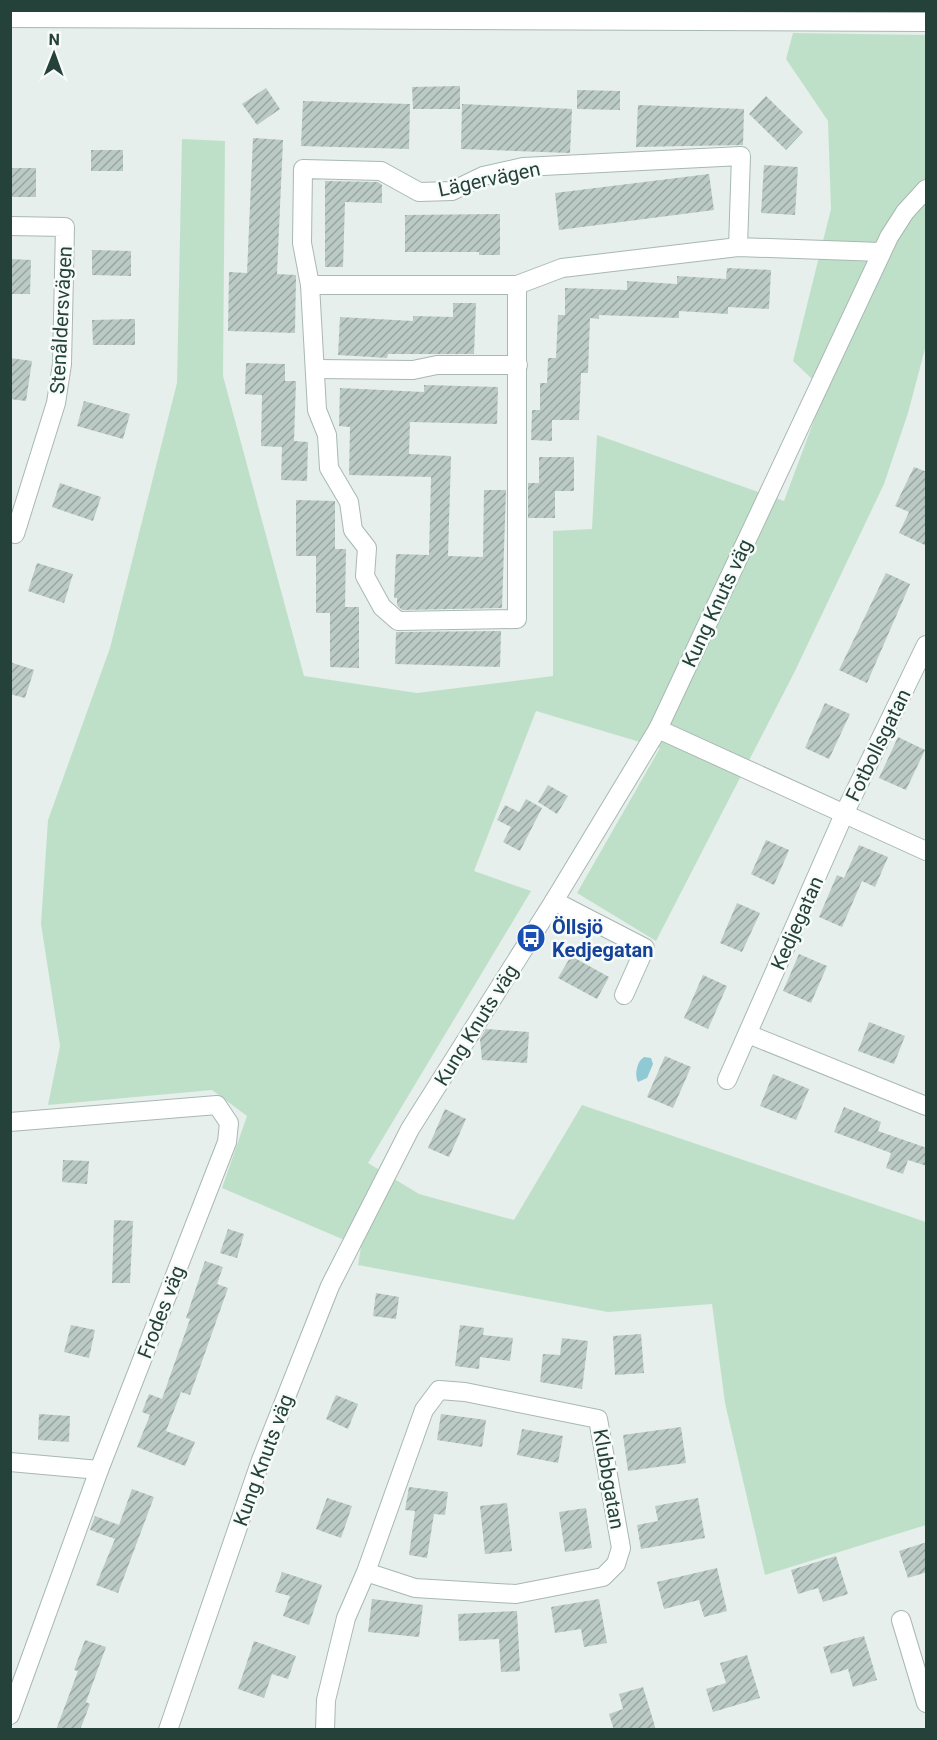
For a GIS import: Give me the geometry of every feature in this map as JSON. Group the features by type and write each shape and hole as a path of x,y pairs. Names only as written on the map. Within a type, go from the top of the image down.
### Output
{"street":[{"path":"10,18 557,16 927,21"},
{"name":"Lägervägen","path":"518,285 517,619 398,621 382,608 365,576 367,548 353,530 349,502 329,468 327,435 317,410 316,369 312,354 310,285 302,243 303,169 381,171 419,192 452,191 483,176 524,167 741,156 738,247"},
{"name":"Kung Knuts väg","path":"168,1730 261,1460 330,1286 410,1129 554,901 658,729 881,252 905,212 927,189"},
{"name":"Stenåldersvägen","path":"10,226 66,227 62,364 57,403 13,533"},
{"path":"310,285 518,285 562,268 738,247 881,252"},
{"path":"316,369 413,370 437,365 518,365"},
{"name":"Fotbollsgatan","path":"845,812 927,645"},
{"path":"658,729 927,851"},
{"name":"Kedjegatan","path":"727,1080 845,812"},
{"path":"554,901 645,948 624,995"},
{"path":"748,1034 927,1106"},
{"name":"Frodes väg","path":"10,1122 217,1105 229,1123 227,1142 99,1470 10,1714"},
{"name":"Klubbgatan","path":"325,1730 326,1700 346,1618 366,1572 424,1410 439,1390 465,1392 598,1419 621,1548 616,1564 603,1577 516,1594 416,1588 366,1572"},
{"path":"10,1462 99,1470"},
{"path":"901,1620 927,1703"}],"green space":[{"path":"793,33 926,35 926,345 908,413 884,484 794,673 656,941 577,893 660,748 536,711 474,871 531,891 368,1163 419,1194 514,1220 582,1105 926,1222 926,1525 765,1575 725,1403 712,1304 608,1312 358,1265 361,1247 222,1188 247,1116 212,1090 48,1105 60,1046 41,924 48,820 110,648 177,383 182,139 225,141 223,376 304,676 417,693 553,676 553,531 592,529 597,435 784,501 825,391 793,361 831,209 828,121 786,59"}],"water":[{"path":"644,1057 651,1058 653,1064 647,1078 638,1082 637,1068"}],"building":[{"path":"460,86 460,109 413,109 412,87"},
{"path":"266,88 280,109 257,125 242,104"},
{"path":"577,90 620,91 620,110 577,109"},
{"path":"766,96 803,132 786,150 749,114"},
{"path":"303,101 410,104 409,149 301,146"},
{"path":"462,104 572,109 570,153 461,149"},
{"path":"638,105 744,109 743,145 636,147"},
{"path":"253,138 283,140 277,274 296,275 295,333 228,331 229,272 247,273"},
{"path":"91,150 123,150 123,171 91,171"},
{"path":"764,165 798,167 795,215 761,213"},
{"path":"10,168 36,168 36,197 10,197"},
{"path":"709,174 714,210 559,230 555,193"},
{"path":"325,181 378,182 382,185 382,203 345,202 343,267 325,267"},
{"path":"500,214 500,255 479,255 479,252 405,252 405,215"},
{"path":"92,250 131,251 131,276 92,275"},
{"path":"10,259 31,260 30,294 10,294"},
{"path":"727,268 771,270 769,309 728,307 728,314 679,311 679,318 599,315 599,319 590,318 588,373 581,373 579,420 552,420 552,441 531,440 532,410 540,410 540,383 547,383 548,358 556,358 558,315 565,315 565,288 627,290 627,281 677,284 677,276 726,279"},
{"path":"453,303 476,303 474,354 388,354 387,358 338,355 340,317 413,321 413,316 453,317"},
{"path":"135,319 135,345 93,345 92,320"},
{"path":"10,358 32,361 26,401 10,399"},
{"path":"246,363 285,364 285,381 296,381 294,441 308,442 307,481 281,480 282,447 261,446 262,395 245,394"},
{"path":"424,385 498,387 497,424 410,422 409,454 451,456 448,556 483,557 484,490 506,490 502,608 402,610 397,605 397,598 394,598 396,554 429,555 431,477 349,475 350,427 339,426 340,388 424,392"},
{"path":"84,401 130,414 123,439 77,426"},
{"path":"539,457 574,457 574,491 555,491 555,518 528,518 528,483 539,483"},
{"path":"914,467 927,472 927,546 899,533 909,512 895,506"},
{"path":"60,483 101,497 93,521 52,507"},
{"path":"296,500 335,501 335,549 346,549 345,607 359,607 359,668 330,667 330,613 316,613 316,556 296,556"},
{"path":"37,563 73,574 64,603 28,591"},
{"path":"886,573 910,584 867,683 839,670"},
{"path":"501,631 500,667 395,664 396,632"},
{"path":"10,662 34,670 25,698 10,694"},
{"path":"825,703 850,714 829,759 805,748"},
{"path":"898,737 925,750 906,790 879,778"},
{"path":"548,785 568,796 557,814 538,802"},
{"path":"526,799 542,808 520,851 503,842 511,827 497,820 505,805 519,812"},
{"path":"766,840 789,850 774,885 751,874"},
{"path":"859,845 888,857 875,887 862,881 842,927 819,917 837,875 844,878"},
{"path":"737,903 760,913 742,952 720,943"},
{"path":"799,954 827,966 811,1003 783,991"},
{"path":"571,956 609,977 597,999 558,978"},
{"path":"703,975 727,986 708,1029 684,1018"},
{"path":"869,1022 905,1036 894,1064 858,1051"},
{"path":"486,1029 529,1032 527,1063 482,1060 480,1039"},
{"path":"665,1056 691,1067 673,1108 647,1097"},
{"path":"773,1074 809,1089 796,1120 760,1106"},
{"path":"844,1107 881,1122 878,1131 927,1148 927,1166 908,1160 903,1174 886,1168 891,1153 834,1132"},
{"path":"445,1109 466,1119 449,1157 428,1148"},
{"path":"63,1160 89,1161 87,1184 62,1182"},
{"path":"114,1220 133,1221 130,1283 112,1283"},
{"path":"228,1229 244,1234 237,1258 220,1253"},
{"path":"205,1261 223,1267 217,1284 228,1288 190,1395 181,1392 166,1431 195,1442 185,1466 137,1447 150,1415 142,1412 149,1394 162,1399 190,1319 186,1318"},
{"path":"376,1293 399,1297 396,1319 373,1316"},
{"path":"71,1325 95,1330 89,1358 64,1352"},
{"path":"460,1325 484,1328 483,1335 513,1338 510,1361 480,1357 479,1369 455,1366"},
{"path":"641,1334 644,1373 615,1375 613,1336"},
{"path":"562,1338 588,1341 582,1389 540,1382 543,1354 560,1355"},
{"path":"336,1395 358,1404 348,1429 326,1419"},
{"path":"39,1414 70,1416 69,1442 38,1440"},
{"path":"441,1414 486,1420 482,1447 437,1440"},
{"path":"681,1427 686,1463 628,1471 623,1435"},
{"path":"522,1429 563,1436 558,1463 517,1455"},
{"path":"409,1487 448,1492 445,1515 434,1514 427,1558 409,1555 415,1511 405,1510"},
{"path":"132,1489 154,1497 118,1593 96,1585 115,1539 90,1530 95,1516 119,1525"},
{"path":"327,1498 352,1506 341,1538 316,1529"},
{"path":"698,1498 705,1538 641,1549 637,1525 658,1521 655,1506"},
{"path":"507,1503 512,1551 485,1554 480,1506"},
{"path":"586,1508 592,1548 565,1552 559,1512"},
{"path":"927,1542 927,1572 908,1578 899,1551"},
{"path":"836,1556 848,1594 823,1602 818,1588 798,1594 791,1570"},
{"path":"717,1568 727,1611 704,1617 699,1600 664,1609 657,1582"},
{"path":"282,1572 322,1585 309,1625 283,1616 290,1596 275,1592"},
{"path":"372,1599 423,1605 419,1637 368,1632"},
{"path":"599,1599 607,1643 584,1647 581,1629 555,1633 551,1607"},
{"path":"517,1611 520,1671 501,1672 499,1639 459,1641 458,1614"},
{"path":"864,1636 877,1680 853,1687 848,1669 831,1674 823,1647"},
{"path":"85,1640 106,1647 86,1702 90,1704 80,1730 56,1730 78,1671 74,1670"},
{"path":"254,1641 296,1656 288,1679 272,1674 264,1698 238,1689"},
{"path":"747,1655 760,1698 713,1712 706,1689 726,1683 720,1663"},
{"path":"643,1687 656,1730 614,1730 609,1714 623,1709 619,1694"}],"place":[{"name":"Öllsjö Kedjegatan","path":"531,938"}]}
